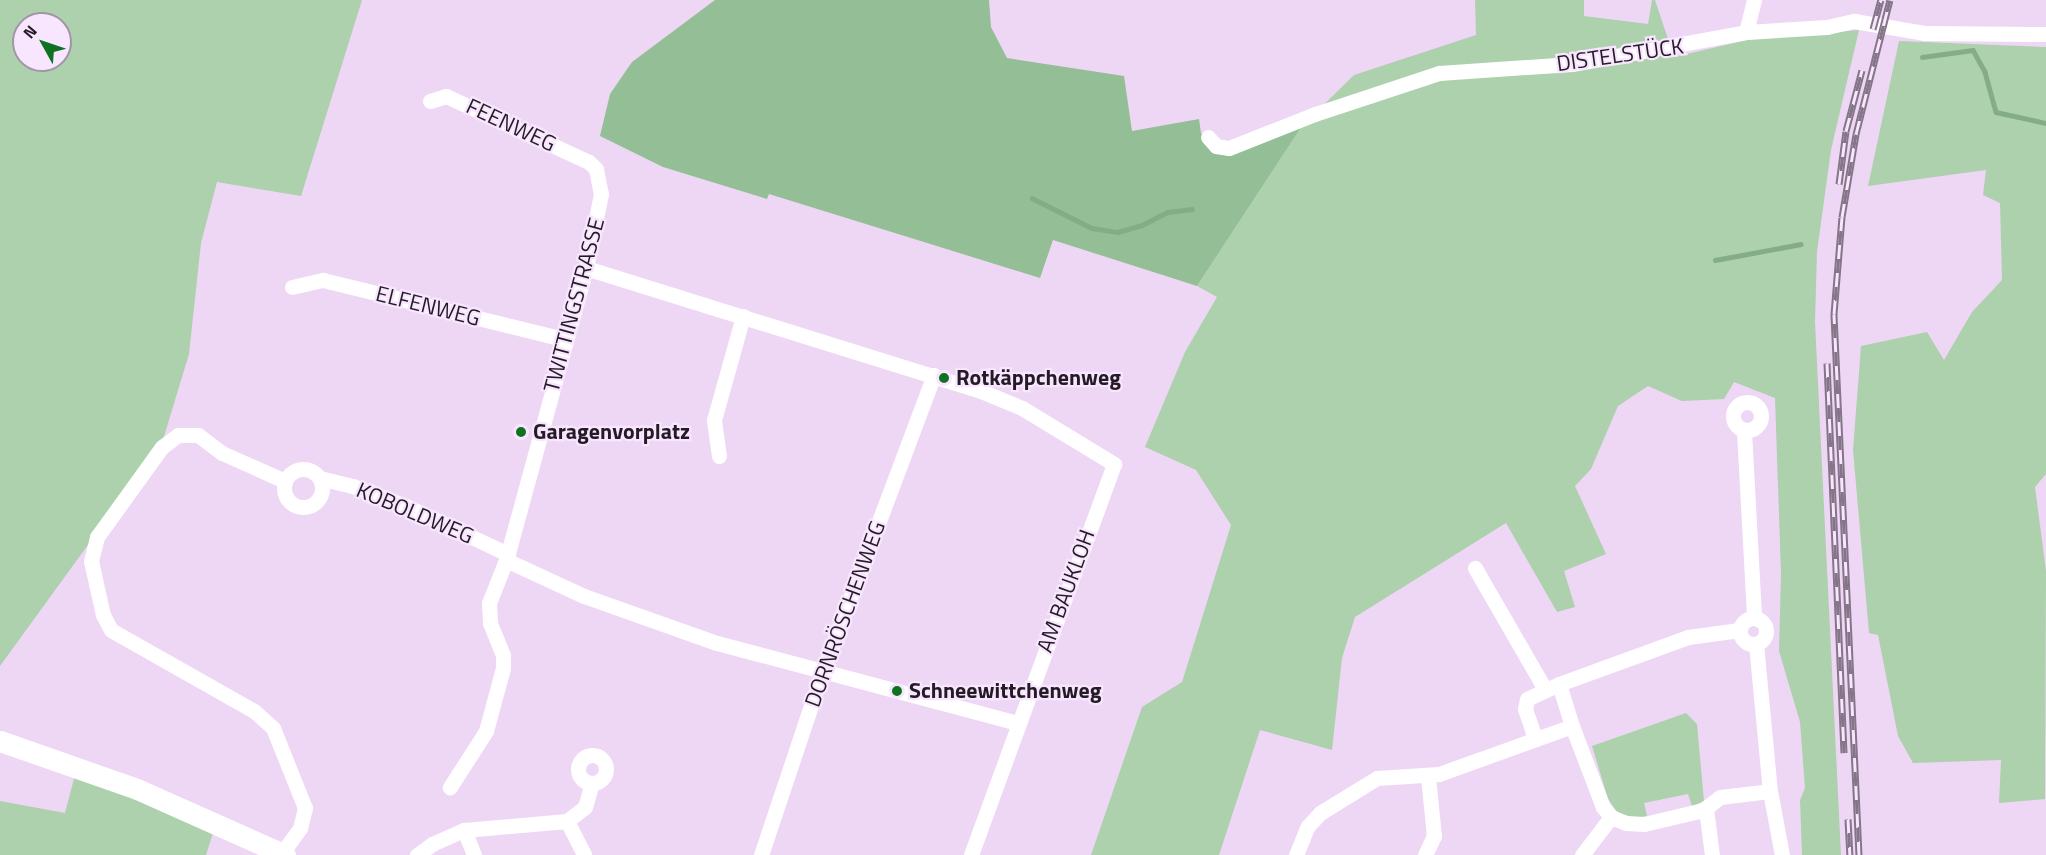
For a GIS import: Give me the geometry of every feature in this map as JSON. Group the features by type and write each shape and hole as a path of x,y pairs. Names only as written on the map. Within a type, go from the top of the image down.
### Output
{"street":[{"path":"1746,33 1754,0"},
{"name":"DISTELSTÜCK","path":"1208,137 1216,146 1229,148 1315,114 1439,73 1572,64 1746,33 1827,27 1854,21 1924,33 2046,34"},
{"name":"FEENWEG","path":"430,101 446,96 590,162"},
{"name":"TWITTINGSTRASSE","path":"450,787 486,731 503,668 489,614 507,557 564,339 586,268 601,194 596,169 590,162"},
{"path":"586,268 934,375"},
{"name":"ELFENWEG","path":"292,287 323,280 564,339"},
{"path":"719,456 714,420 742,316"},
{"name":"AM BAUKLOH","path":"934,375 1022,408 1114,464 970,855"},
{"name":"DORNRÖSCHENWEG","path":"760,855 823,670 934,375"},
{"path":"1744,431 1754,618 1766,630 1756,644 1770,791 1782,855"},
{"path":"0,741 137,789 284,854 300,828 305,807 273,728 254,711 111,630 101,608 91,561 97,537 170,440 178,435 198,435 222,453 285,481"},
{"name":"KOBOLDWEG","path":"320,478 322,494 305,507 290,502 283,490 285,481 300,469 320,478 374,493 507,557"},
{"path":"507,557 584,596 717,643 1017,723"},
{"path":"1474,568 1552,686 1572,726 1603,807 1611,817 1644,824 1706,809 1720,797 1770,791"},
{"path":"1754,618 1744,621 1740,630 1744,641 1756,644"},
{"path":"1535,738 1525,710 1527,699 1552,686 1688,637 1740,630"},
{"path":"1296,855 1308,826 1320,813 1350,791 1377,778 1428,777 1572,726"},
{"path":"1425,855 1434,836 1428,777"},
{"path":"417,855 432,844 465,830 567,821 585,807 592,783"},
{"path":"1706,809 1712,855"},
{"path":"1582,855 1611,817"},
{"path":"567,821 584,855"},
{"path":"465,830 474,855"}],"green space":[{"path":"0,0 362,0 301,196 217,182 201,243 189,354 162,443 0,666"},
{"path":"715,0 989,0 991,27 1007,58 1124,76 1132,131 1199,119 1201,133 1212,148 1302,126 1197,286 1053,240 1040,278 769,194 767,199 663,167 600,136 610,94 632,62"},
{"path":"1475,0 1584,0 1584,16 1648,24 1652,0 1655,0 1674,57 1747,40 1859,30 1831,150 1817,252 1815,322 1841,855 1802,855 1800,800 1805,788 1800,722 1779,651 1781,573 1775,398 1734,382 1724,399 1682,401 1648,386 1618,406 1591,469 1575,486 1606,554 1564,571 1575,607 1557,612 1506,523 1355,617 1342,658 1332,750 1260,730 1219,855 1091,855 1142,707 1182,682 1231,525 1196,470 1145,447 1185,352 1217,297 1197,286 1302,126 1354,75 1476,35"},
{"path":"1899,41 2046,47 2046,474 2035,487 2046,571 2045,799 1999,803 2001,760 1913,763 1898,736 1878,635 1869,633 1853,450 1861,346 1927,332 1944,360 1972,312 2002,280 2000,203 1983,195 1986,170 1868,186"},
{"path":"1686,713 1697,724 1704,801 1692,806 1688,794 1644,803 1647,816 1635,818 1618,813 1608,799 1592,746"},
{"path":"76,771 213,833 206,855 0,855 0,801 65,813"}],"waterway":[{"path":"1922,57 1973,50 1985,72 1996,112 2046,123"},
{"path":"1032,198 1092,228 1118,232 1142,225 1168,212 1192,209"},
{"path":"1715,260 1801,244"}],"railway":[{"path":"1873,29 1881,0"},
{"path":"1859,855 1834,314 1842,217 1856,134 1890,0"},
{"path":"1839,184 1846,131 1862,70"},
{"path":"1827,363 1844,753"},
{"path":"1848,819 1850,855"}],"place":[{"name":"Rotkäppchenweg","path":"944,378"},
{"name":"Garagenvorplatz","path":"521,432"},
{"name":"Schneewittchenweg","path":"897,691"}]}
